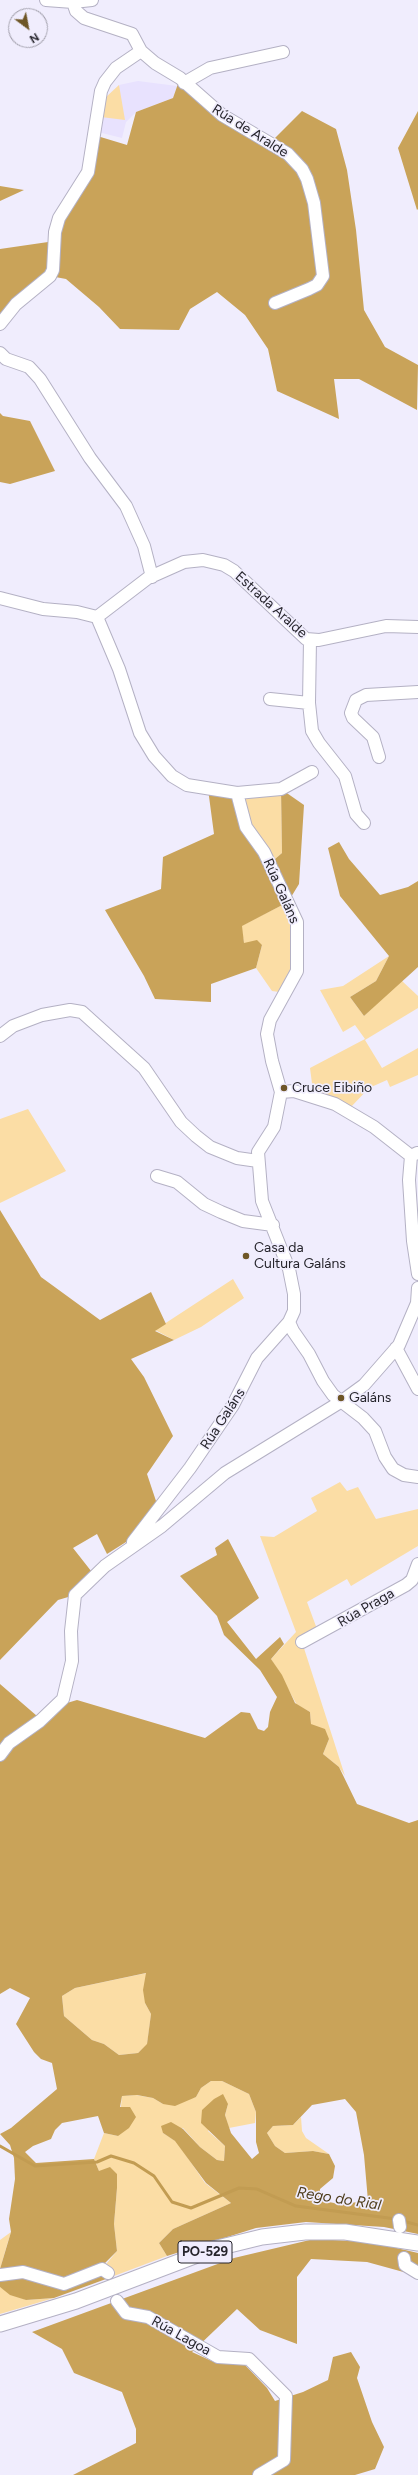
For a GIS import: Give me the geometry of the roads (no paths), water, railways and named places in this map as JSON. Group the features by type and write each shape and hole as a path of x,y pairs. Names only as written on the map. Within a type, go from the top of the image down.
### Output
{"main road":[{"name":"PO-529","path":"0,2324 76,2301 213,2249 262,2237 305,2232 345,2232 418,2243"}],"street":[{"path":"46,0 73,2 92,0"},
{"name":"Rúa de Aralde","path":"73,2 76,11 84,18 132,34 141,51 184,83 222,115 288,154 302,169 308,179 314,203 323,276 317,285 275,303"},
{"path":"0,324 16,304 50,276 53,270 55,232 59,218 88,172 101,91 105,82 116,68 141,51"},
{"path":"184,83 210,68 227,66 251,57 283,52"},
{"path":"0,353 6,359 29,367 40,379 90,458 126,506 144,546 152,577"},
{"name":"Estrada Aralde","path":"97,617 134,587 152,577 195,560 203,560 224,565 234,571 306,639 310,640 386,626 418,627"},
{"path":"0,598 43,609 77,612 97,617 120,668 140,733 154,756 172,776 187,786 237,793 281,789 312,772"},
{"path":"310,640 309,703 312,730 319,743 345,776 356,814 364,823"},
{"path":"379,758 373,737 353,718 351,713 356,700 366,695 418,692"},
{"path":"270,698 309,703"},
{"name":"Rúa Galáns","path":"131,1549 133,1542 190,1468 233,1405 257,1358 289,1322 294,1311 294,1294 288,1269 273,1225 262,1201 261,1171 258,1161 258,1152 274,1127 281,1092 266,1034 270,1020 297,971 298,922 264,852 246,826 237,793"},
{"path":"0,1036 13,1026 42,1015 70,1010 82,1012 144,1068 181,1122 196,1136 210,1147 237,1158 258,1161"},
{"path":"281,1092 294,1091 335,1104 415,1154 409,1180 413,1241 418,1274"},
{"path":"157,1176 176,1182 204,1204 221,1212 243,1221 273,1225"},
{"path":"0,1755 9,1743 40,1721 63,1699 72,1661 71,1631 75,1595 105,1566 162,1526 225,1472 342,1401 364,1385 396,1348 417,1302 418,1288"},
{"path":"289,1322 323,1381 333,1395 363,1418 375,1431 385,1457 393,1469 397,1472 418,1477"},
{"path":"396,1348 418,1389"},
{"path":"154,1515 156,1523 162,1526"},
{"name":"Rúa Praga","path":"302,1642 406,1585 412,1580 418,1564"},
{"path":"404,2258 405,2265 418,2272"},
{"path":"0,2275 23,2272 64,2284 102,2269 108,2273"},
{"name":"Rúa Lagoa","path":"117,2302 126,2313 148,2317 218,2357 249,2359 286,2396 284,2460 259,2475"}],"waterway":[{"name":"Rego do Rial","path":"0,2146 35,2166 97,2162 111,2156 134,2163 154,2176 172,2202 191,2208 239,2188 257,2189 296,2206 396,2219"},
{"name":"Rego do Rial","path":"403,2221 418,2225"}],"place":[{"name":"Cruce Eibiño","path":"284,1088"},
{"name":"Casa da Cultura Galáns","path":"246,1256"},
{"name":"Galáns","path":"341,1398"}]}
